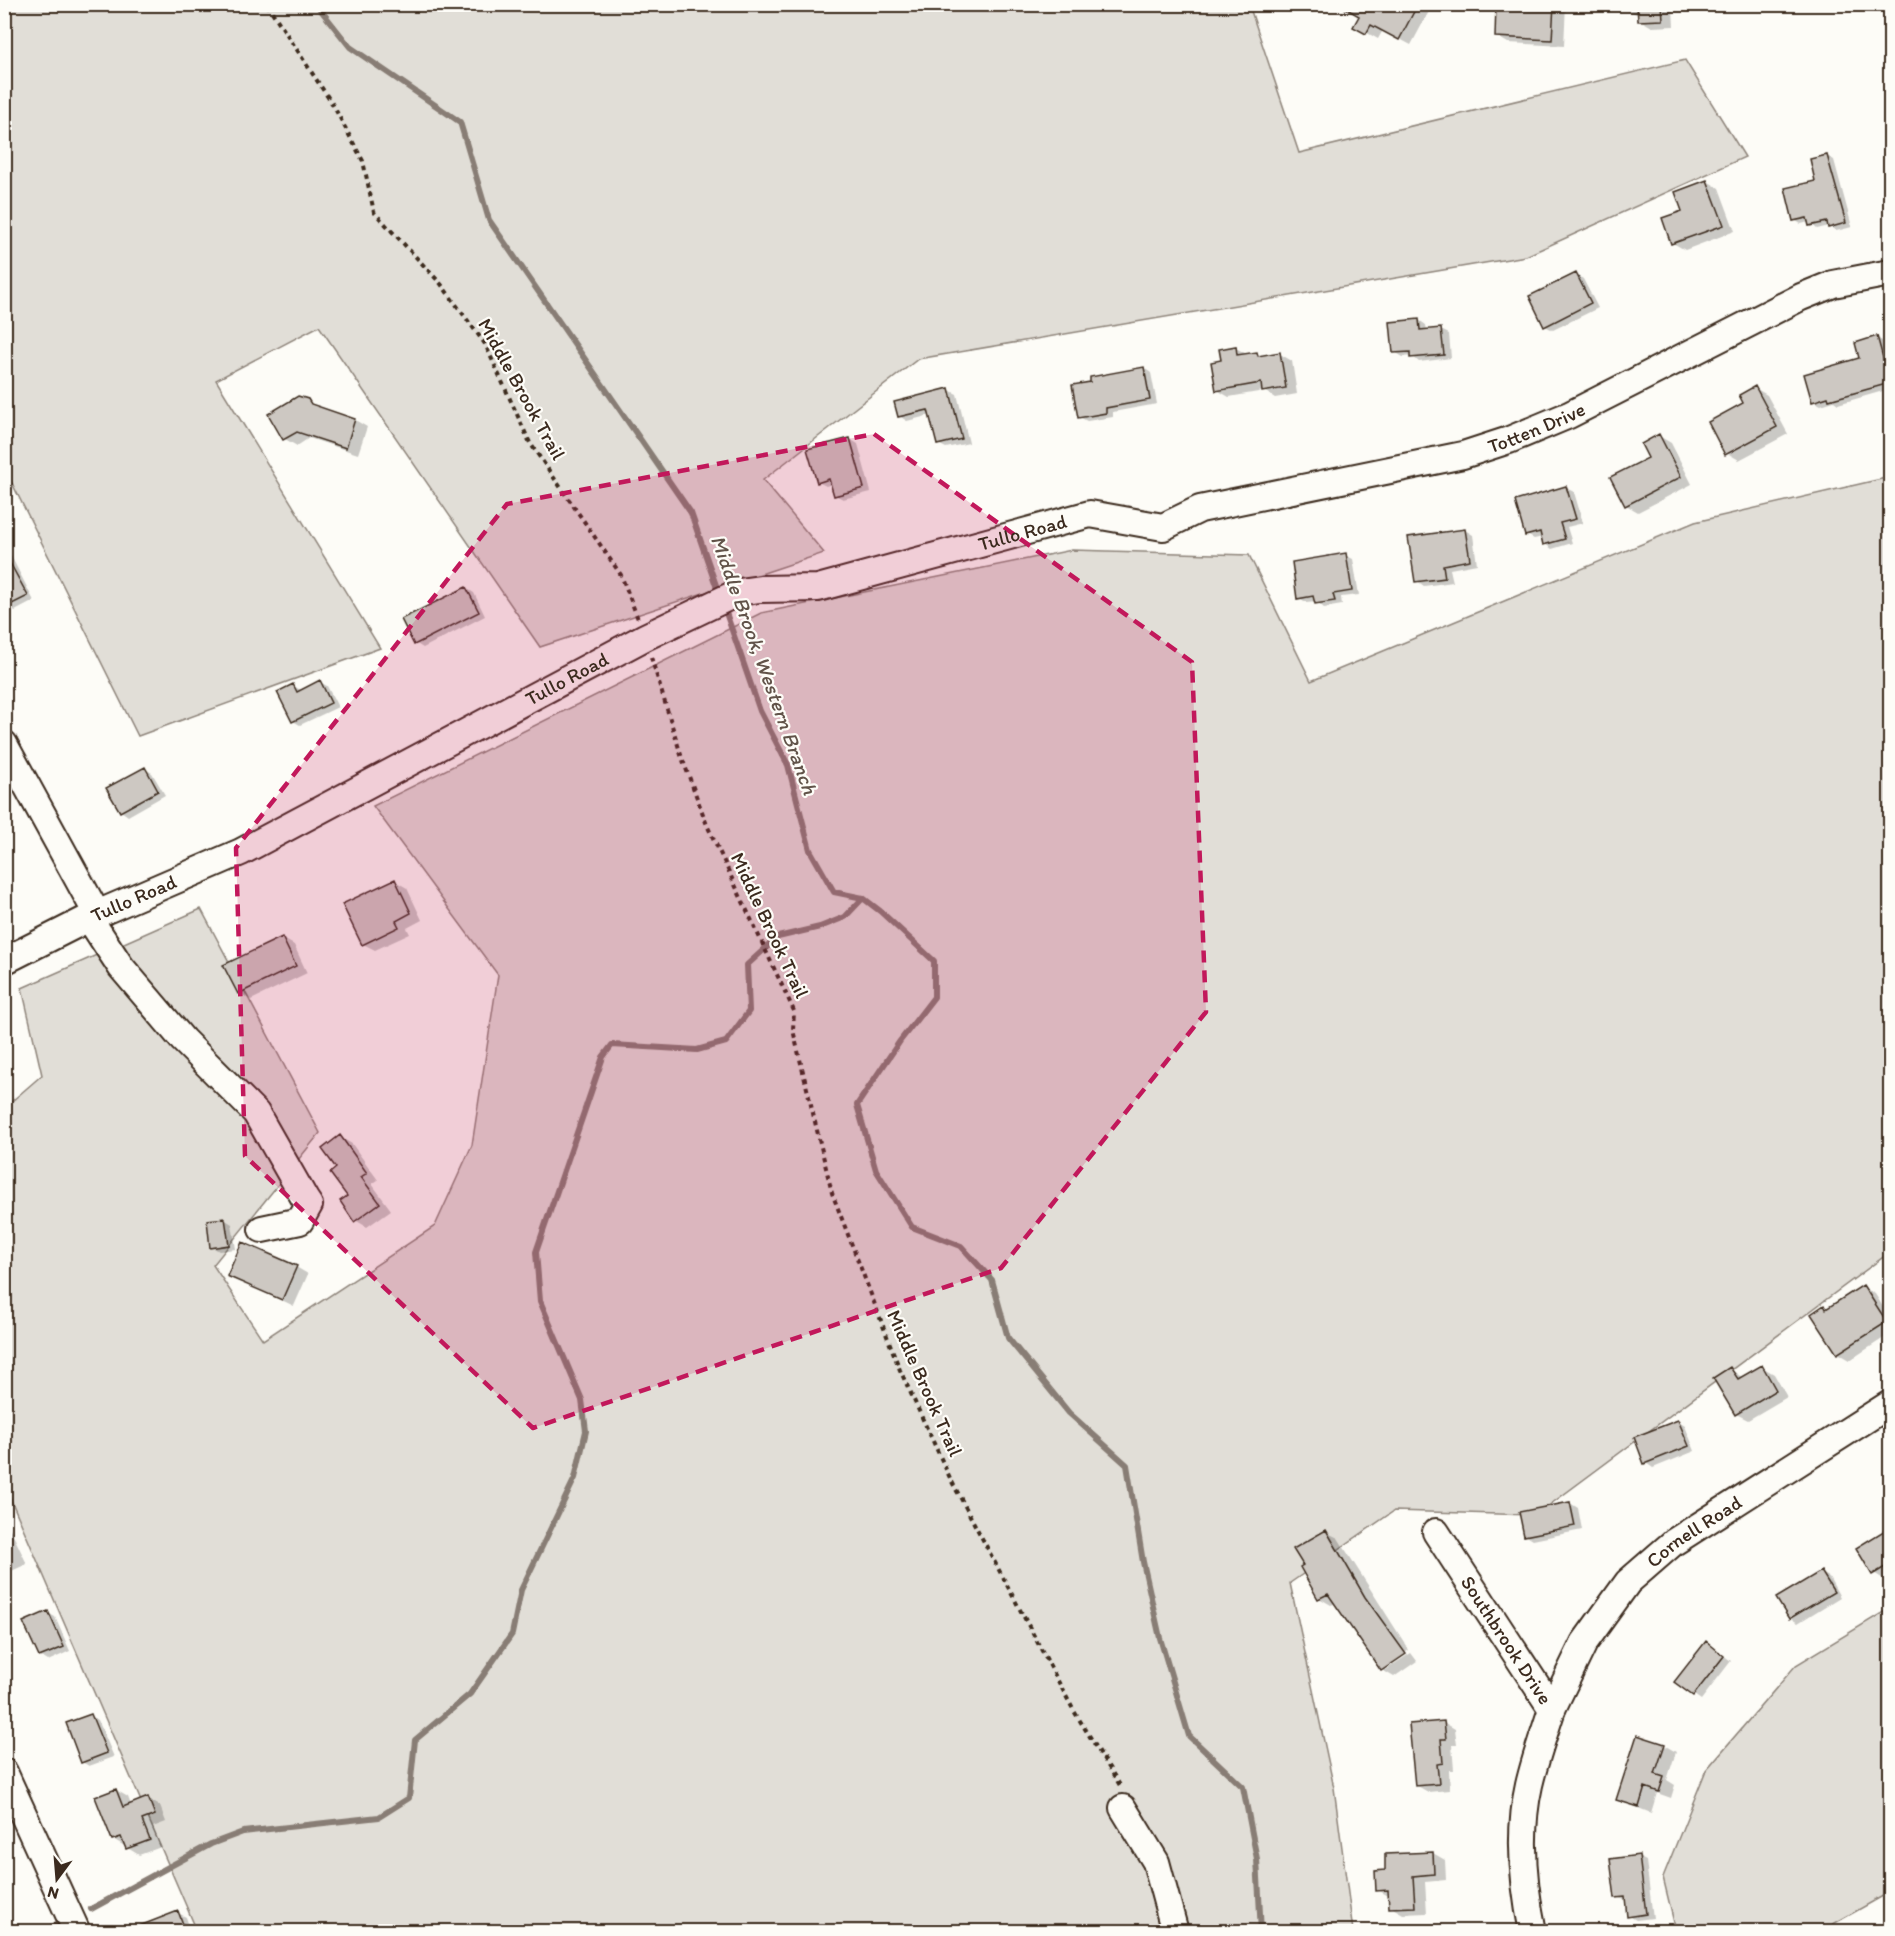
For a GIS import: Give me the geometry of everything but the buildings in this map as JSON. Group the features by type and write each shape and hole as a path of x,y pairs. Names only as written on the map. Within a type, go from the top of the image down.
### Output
{"street":[{"name":"Totten Drive","path":"1163,527 1200,509 1463,455 1509,440 1569,415 1802,297 1833,284 1890,273"},
{"name":"Tullo Road","path":"4,961 93,916 241,852 645,637 739,592 760,589 818,588 1090,514 1163,527"},
{"path":"4,744 121,966 183,1040 256,1113 305,1198 309,1206 300,1221 262,1229"},
{"name":"Cornell Road","path":"1552,1709 1584,1643 1628,1582 1674,1542 1890,1404"},
{"name":"Southbrook Drive","path":"1436,1532 1552,1709 1529,1784 1524,1810 1523,1887 1533,1932"},
{"path":"4,1772 77,1932"},
{"path":"1122,1799 1156,1862 1176,1932"}],"path":[{"name":"Middle Brook Trail","path":"267,4 333,105 363,161 374,212 441,284 485,344 531,443 621,575 645,637 681,755 707,825 794,1011 793,1030 832,1193 900,1370 950,1478 1122,1799"}],"highlighted area":[{"path":"874,434 1192,662 1206,1012 1001,1268 533,1428 245,1156 236,848 507,504"}],"shaded area":[{"path":"5,5 1249,5 1299,153 1685,60 1745,157 1526,256 918,359 763,480 824,553 540,647 319,326 216,380 380,648 138,736 5,469"},
{"path":"1890,477 1890,1252 1536,1515 1394,1511 1290,1583 1334,1788 1353,1931 197,1931 5,1486 4,1108 42,1075 22,988 201,909 320,1133 213,1265 263,1340 435,1226 472,1145 498,975 373,806 761,613 1072,550 1249,555 1311,681 1695,522"},
{"path":"1890,1608 1890,1892 1821,1931 1676,1931 1663,1877 1706,1770 1796,1665"}],"waterway":[{"name":"Middle Brook, Western Branch","path":"316,4 350,47 460,122 489,220 691,513 719,594"},
{"name":"Middle Brook, Western Branch","path":"724,607 760,711 788,765 810,850 834,892 863,898 934,961 934,997 900,1041 857,1105 876,1170 912,1227 961,1246 992,1280 1008,1338 1069,1413 1127,1465 1143,1562 1160,1638 1189,1736 1243,1787 1257,1859 1261,1932"},
{"path":"91,1909 211,1844 243,1832 379,1817 409,1798 415,1740 470,1694 512,1634 521,1590 575,1478 586,1431 582,1400 540,1301 536,1252 603,1057 612,1045 697,1050 726,1042 749,1011 747,965 778,937 820,927 845,917 863,898"},
{"path":"43,1932 57,1924"}]}
